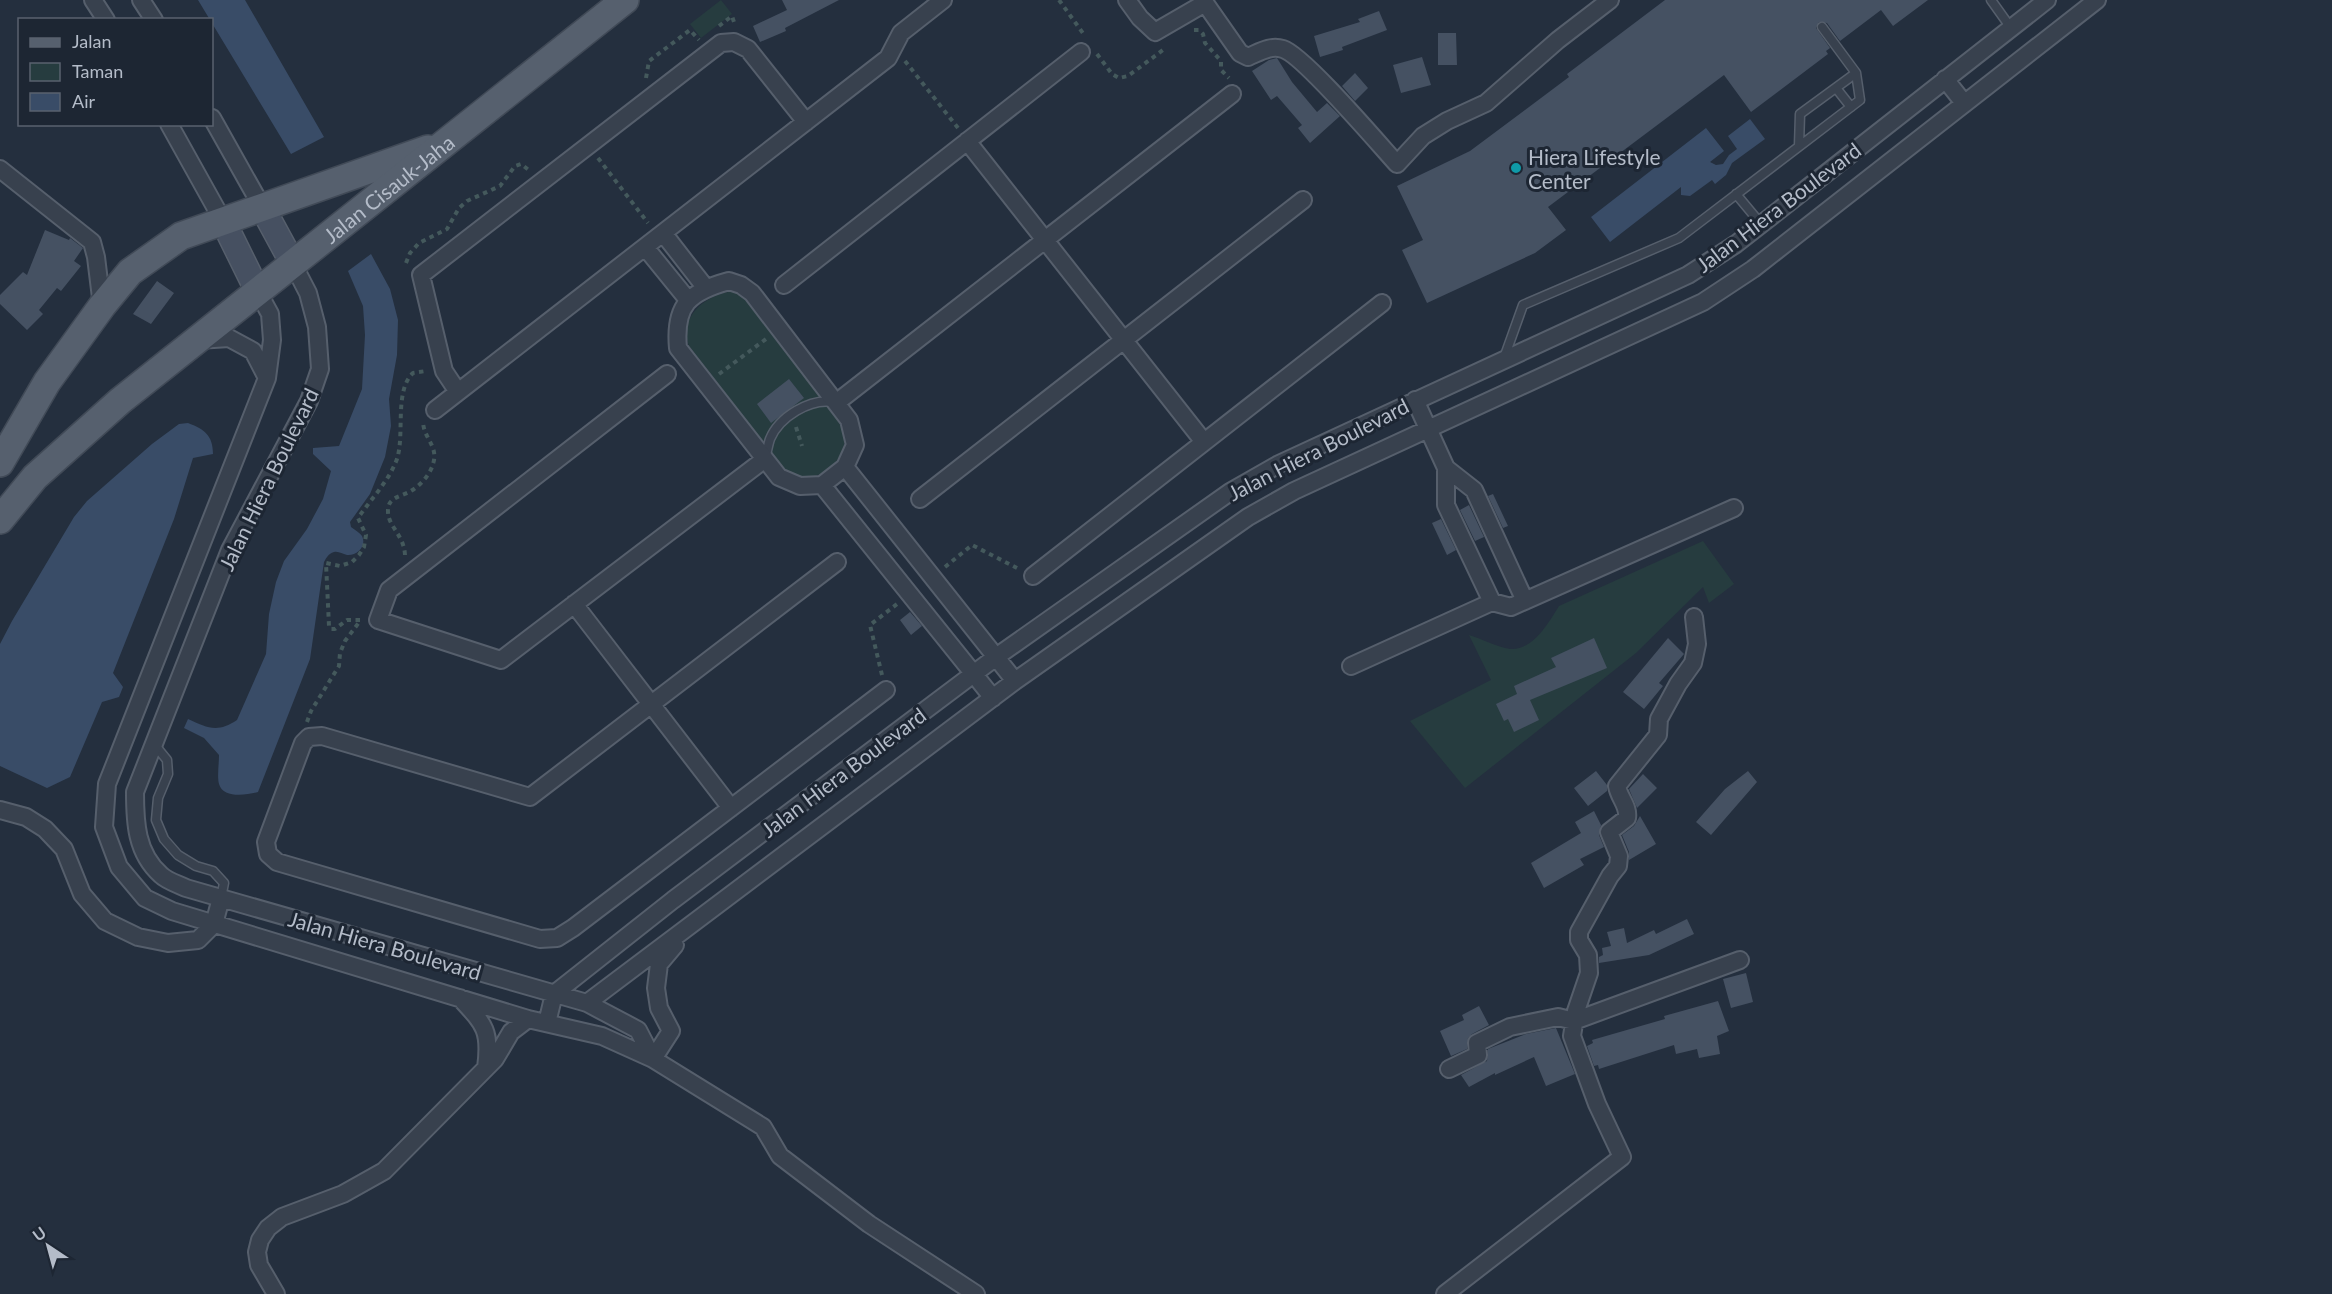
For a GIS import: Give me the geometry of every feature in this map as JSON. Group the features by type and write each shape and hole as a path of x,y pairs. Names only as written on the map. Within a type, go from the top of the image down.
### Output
{"main road":[{"path":"448,141 625,0"},
{"name":"Jalan Cisauk-Jaha","path":"0,463 47,382 102,306 130,272 181,236 448,141"},
{"name":"Jalan Cisauk-Jaha","path":"0,520 35,477 120,400 448,141"},
{"path":"262,207 293,264"},
{"path":"223,221 258,292"}],"street":[{"path":"93,0 105,18"},
{"path":"141,0 153,18"},
{"path":"435,410 888,58 901,33 943,0"},
{"path":"1127,0 1140,18 1155,32 1205,3 1240,53 1248,57 1271,46 1285,49 1304,64 1397,164 1423,136 1447,121 1486,103 1558,40 1610,0"},
{"name":"Jalan Hiera Boulevard","path":"293,264 308,293 314,315 320,369 309,401 230,550 135,792 135,825 142,851 161,875 186,888 554,994 673,900 973,674 1230,492 1279,464 1688,275 1736,244 2047,0"},
{"name":"Jalan Hiera Boulevard","path":"587,1003 1016,681 1248,517 1294,491 1703,302 1753,269 2097,0"},
{"path":"459,392 444,371 421,275 721,42 734,42 748,49 806,122"},
{"path":"784,285 1085,48"},
{"path":"1945,79 1964,103"},
{"path":"836,403 1232,94"},
{"path":"213,120 262,207"},
{"path":"170,126 223,221"},
{"path":"968,141 1204,442"},
{"path":"0,169 92,242 102,306"},
{"path":"920,499 1303,200"},
{"path":"655,239 705,287"},
{"path":"655,239 688,300"},
{"path":"729,281 741,285 752,293 849,420 855,444 845,467 822,485 800,486 779,477 678,348 677,329 680,316 688,300 705,287 729,281"},
{"name":"Jalan Hiera Boulevard","path":"258,292 270,314 273,340 267,378 108,784 104,827 119,867 144,898 172,911 528,1019 602,1036 653,1059 763,1127 780,1156 869,1224 976,1294"},
{"path":"1033,576 1382,303"},
{"path":"197,340 229,338 253,351 267,378"},
{"path":"667,375 389,590 378,620 501,660 765,459"},
{"path":"1415,400 1446,468 1446,505 1492,602"},
{"path":"845,467 1016,681"},
{"path":"1446,468 1474,490 1525,602"},
{"path":"822,485 993,698"},
{"path":"1351,666 1492,602 1511,608 1734,508"},
{"path":"837,562 530,797 322,736 309,737 303,743 266,842 268,854 277,862 540,939 557,938 886,690"},
{"path":"909,594 932,576"},
{"path":"574,604 731,808"},
{"path":"1445,1294 1622,1158 1597,1104 1572,1036 1589,973 1588,955 1579,940 1579,932 1610,876 1618,866 1619,856 1609,832 1627,818 1628,810 1619,796 1617,786 1658,735 1659,719 1678,684 1693,663 1697,644 1694,617"},
{"path":"0,810 26,818 45,829 64,849 82,894 105,921 138,937 168,943 198,940 214,924 221,898"},
{"path":"547,1023 554,994 587,1003 638,1030 653,1059 671,1031 658,1008 656,988 659,964 693,923"},
{"path":"1449,1069 1478,1055 1477,1042 1510,1027 1558,1017 1574,1022 1740,960"},
{"path":"460,998 481,1021 489,1044 486,1068"},
{"path":"579,1031 587,1003"},
{"path":"276,1294 259,1265 257,1252 260,1240 268,1228 282,1217 343,1194 384,1171 495,1059 511,1032 528,1019"}],"lane":[{"path":"1990,0 2012,28"},
{"path":"1503,361 1522,305 1679,238 1860,100 1856,73 1822,27"},
{"path":"1799,147 1800,114 1856,73"},
{"path":"1836,87 1851,107"},
{"path":"1736,194 1761,224"},
{"path":"765,459 770,439 778,426 793,414 804,406 821,400 836,403"},
{"path":"154,744 167,760 168,774 158,798 156,820 164,839 178,855 196,866 213,871 224,883 221,898"}],"path":[{"path":"1059,0 1085,48 1119,78 1128,76 1164,49"},
{"path":"1192,30 1199,30 1203,34 1205,43 1221,61 1221,70 1232,81 1232,94"},
{"path":"893,46 968,141"},
{"path":"588,146 655,239"},
{"path":"421,275 409,271 406,264 410,253 419,243 447,229 459,208 467,201 500,186 515,166 521,164 527,167 540,183"},
{"path":"706,383 779,328"},
{"path":"378,620 347,620 335,629 331,629 326,563 340,566 352,562 364,547 366,535 358,518 389,476 398,457 405,384 408,378 420,371 444,371"},
{"path":"407,576 402,538 390,521 387,511 390,502 396,496 417,487 433,465 435,453 433,444 424,432 423,425 424,415 435,410"},
{"path":"793,414 802,446"},
{"path":"932,576 972,545 1033,576"},
{"path":"886,690 870,625 909,594"},
{"path":"309,737 304,729 311,711 339,666 340,653 345,641 360,620"}],"green space":[{"path":"721,0 732,14 701,38 690,24"},
{"path":"733,291 747,299 844,429 844,445 837,460 831,467 816,476 804,477 784,469 689,346 687,325 691,316 704,302"},
{"path":"1703,541 1734,584 1709,603 1703,587 1636,653 1465,788 1410,721 1491,680 1469,635 1510,649 1526,645 1539,634 1559,606"}],"water":[{"path":"198,0 245,0 324,137 291,154 213,25 213,18 209,18"},
{"path":"1750,119 1765,139 1732,163 1726,175 1715,184 1712,180 1690,196 1681,195 1681,187 1610,242 1591,217 1706,128 1724,151 1710,162 1716,165 1723,164 1737,149 1728,136"},
{"path":"371,254 390,289 398,320 397,355 389,399 391,426 385,457 370,494 350,522 351,527 362,536 362,547 351,555 334,552 324,562 310,659 258,792 242,795 230,794 221,789 219,784 219,755 204,738 184,728 188,719 213,728 224,727 237,720 266,654 269,614 276,582 284,561 307,529 323,499 331,471 313,454 313,448 339,446 362,389 365,335 363,306 348,271"},
{"path":"188,423 207,434 213,447 213,454 193,458 174,519 113,673 123,687 119,697 102,702 70,777 47,788 0,766 0,644 74,517 87,501 152,444 179,424"}],"building":[{"path":"782,0 839,0 785,28 786,31 760,42 753,26 787,10"},
{"name":"Hiera Lifestyle Center","path":"1665,0 1928,0 1893,26 1881,10 1840,41 1827,23 1819,22 1816,28 1830,48 1826,51 1828,54 1751,112 1724,75 1548,207 1566,230 1535,253 1427,303 1402,250 1423,240 1397,186 1470,151 1569,77 1567,74"},
{"path":"1379,11 1387,30 1342,47 1343,50 1320,57 1314,36 1360,22 1358,19"},
{"path":"1438,33 1456,33 1457,65 1438,65"},
{"path":"1422,57 1431,85 1401,93 1393,65"},
{"path":"1277,58 1292,82 1317,112 1327,103 1340,116 1310,143 1298,128 1302,125 1277,96 1271,100 1252,71 1269,60"},
{"path":"1355,73 1368,88 1355,101 1342,86"},
{"path":"45,230 69,240 70,238 83,248 74,261 81,266 61,291 57,288 39,310 43,314 27,330 0,304 0,295 23,272 27,275"},
{"path":"157,281 174,293 151,324 133,314"},
{"path":"789,379 804,398 771,423 757,404"},
{"path":"1493,494 1508,526 1503,528 1488,496"},
{"path":"1469,505 1484,537 1475,541 1460,510"},
{"path":"1441,519 1456,550 1447,555 1432,523"},
{"path":"910,612 922,626 911,635 900,620"},
{"path":"1594,638 1607,668 1530,700 1539,720 1514,732 1508,719 1504,721 1496,704 1517,694 1514,686 1556,667 1551,658"},
{"path":"1668,638 1684,654 1659,683 1663,686 1644,709 1623,692"},
{"path":"1596,771 1607,785 1607,791 1588,806 1574,788"},
{"path":"1748,771 1757,782 1711,835 1696,822 1725,789"},
{"path":"1643,774 1657,788 1637,808 1629,789"},
{"path":"1594,811 1601,825 1599,835 1604,847 1580,859 1584,865 1544,888 1531,863 1581,833 1575,822"},
{"path":"1640,816 1656,844 1629,860 1629,852 1622,835 1634,826"},
{"path":"1687,919 1694,934 1649,955 1599,963 1599,957 1603,955 1602,948 1611,946 1607,932 1624,928 1627,943 1654,930 1656,934"},
{"path":"1746,973 1753,1002 1731,1008 1723,979"},
{"path":"1718,1001 1729,1031 1717,1036 1720,1054 1699,1058 1697,1049 1676,1054 1674,1045 1599,1069 1598,1065 1594,1066 1587,1046 1593,1043 1592,1040"},
{"path":"1479,1006 1489,1025 1468,1038 1467,1049 1451,1056 1440,1031 1464,1020 1462,1015"},
{"path":"1556,1028 1575,1074 1546,1086 1534,1057 1495,1075 1495,1073 1469,1087 1461,1075 1487,1061 1488,1049 1526,1034"}],"place":[{"name":"Hiera Lifestyle Center","path":"1516,168"}]}
